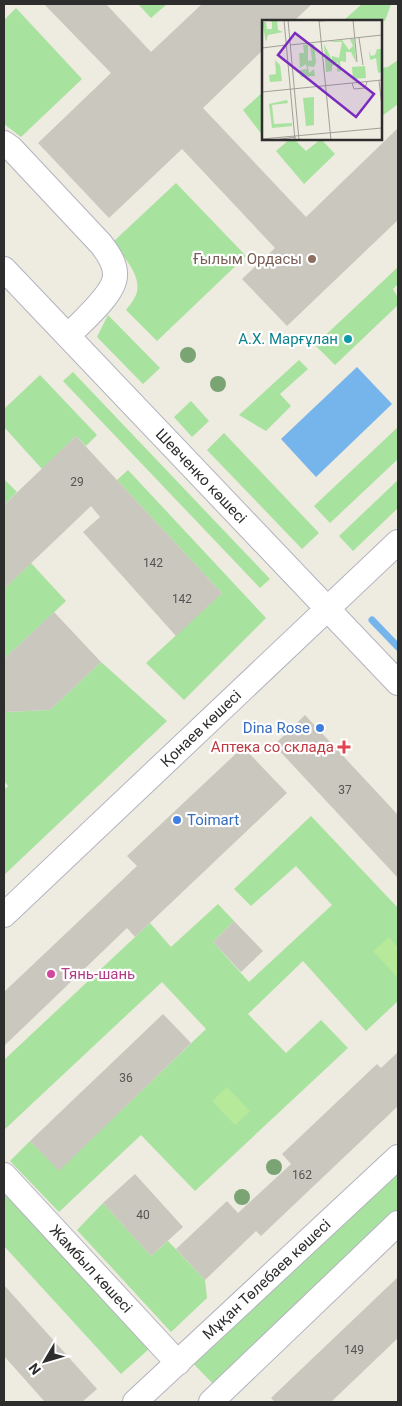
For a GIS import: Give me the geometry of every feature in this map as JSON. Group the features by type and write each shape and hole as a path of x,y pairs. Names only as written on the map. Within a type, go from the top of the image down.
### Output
{"street":[{"path":"4,142 101,244 114,266 115,276 112,288 68,336"},
{"name":"Шевченко көшесі","path":"4,269 398,683"},
{"name":"Қонаев көшесі","path":"4,914 398,542"},
{"name":"Мұқан Төлебаев көшесі","path":"134,1402 398,1157"},
{"name":"Жамбыл көшесі","path":"4,1175 178,1362"},
{"path":"213,1402 398,1223"}],"green space":[{"path":"138,4 167,4 151,18"},
{"path":"362,4 391,4 385,21 344,20"},
{"path":"16,8 82,79 21,137 4,124 4,20"},
{"path":"398,60 398,104 382,116 382,68 388,67"},
{"path":"262,93 262,135 243,110"},
{"path":"289,140 295,140 306,151 322,140 335,154 304,184 276,151"},
{"path":"176,183 246,256 157,341 126,310 137,292 136,278 130,265 113,242"},
{"path":"398,267 398,284 393,289 398,298 398,305 335,365 315,345"},
{"path":"108,315 160,368 143,384 97,337"},
{"path":"299,360 308,369 280,394 291,406 266,431 239,415"},
{"path":"73,372 270,579 260,588 63,381"},
{"path":"40,375 97,435 86,446 76,436 42,469 4,427 4,409"},
{"path":"191,401 209,421 192,437 174,417"},
{"path":"398,427 398,459 330,523 314,506"},
{"path":"224,433 319,533 302,549 207,450"},
{"path":"128,470 266,618 184,700 146,663 222,593 117,480"},
{"path":"4,479 17,492 4,505"},
{"path":"398,480 398,508 353,551 339,536"},
{"path":"31,563 66,601 4,659 4,589"},
{"path":"101,662 167,721 4,875 4,790 8,786 4,781 4,712 50,710"},
{"path":"311,816 398,908 398,1001 366,1031 303,961 248,1014 286,1053 321,1020 348,1048 195,1191 141,1135 59,1212 10,1161 30,1141 59,1170 206,1029 162,982 4,1130 4,1060 150,923 171,947 218,904 234,921 213,942 249,982 332,905 296,866 251,906 234,889"},
{"path":"389,937 398,948 398,974 396,976 373,951"},
{"path":"227,1087 250,1111 235,1125 212,1101"},
{"path":"398,1157 398,1223 221,1392 185,1355"},
{"path":"4,1189 150,1348 121,1374 4,1246"},
{"path":"103,1203 151,1256 168,1241 205,1280 207,1298 171,1332 77,1230"}],"water":[{"path":"357,367 392,404 316,477 281,439"}],"building":[{"path":"44,4 106,4 151,52 202,4 312,4 295,20 262,20 262,51 203,108 306,217 398,128 398,220 287,326 242,279 275,248 182,149 109,218 38,143 111,73"},
{"path":"76,436 222,593 176,636 83,532 100,517 91,506 4,589 4,505"},
{"path":"54,612 101,662 50,710 4,712 4,659"},
{"path":"305,715 398,815 398,878 274,745"},
{"path":"243,747 287,793 135,937 127,928 4,1046 4,992 137,866 127,856"},
{"path":"234,921 263,951 241,972 213,942"},
{"path":"163,1014 191,1043 59,1171 30,1141"},
{"path":"398,1052 398,1106 261,1236 256,1231 205,1280 176,1249 227,1201 238,1213 291,1164 282,1154 377,1064 381,1068"},
{"path":"135,1174 183,1227 151,1256 103,1203"},
{"path":"398,1277 398,1338 331,1402 275,1402 271,1398"},
{"path":"4,1285 97,1389 82,1402 45,1402 4,1356"}],"waterway":[{"path":"372,620 398,647"}],"place":[{"name":"Ғылым Ордасы","path":"312,259"},
{"name":"А.Х. Марғұлан","path":"348,339"},
{"name":"Dina Rose","path":"320,728"},
{"name":"Аптека со склада","path":"344,747"},
{"name":"Toimart","path":"177,820"},
{"name":"Тянь-шань","path":"51,974"}]}
